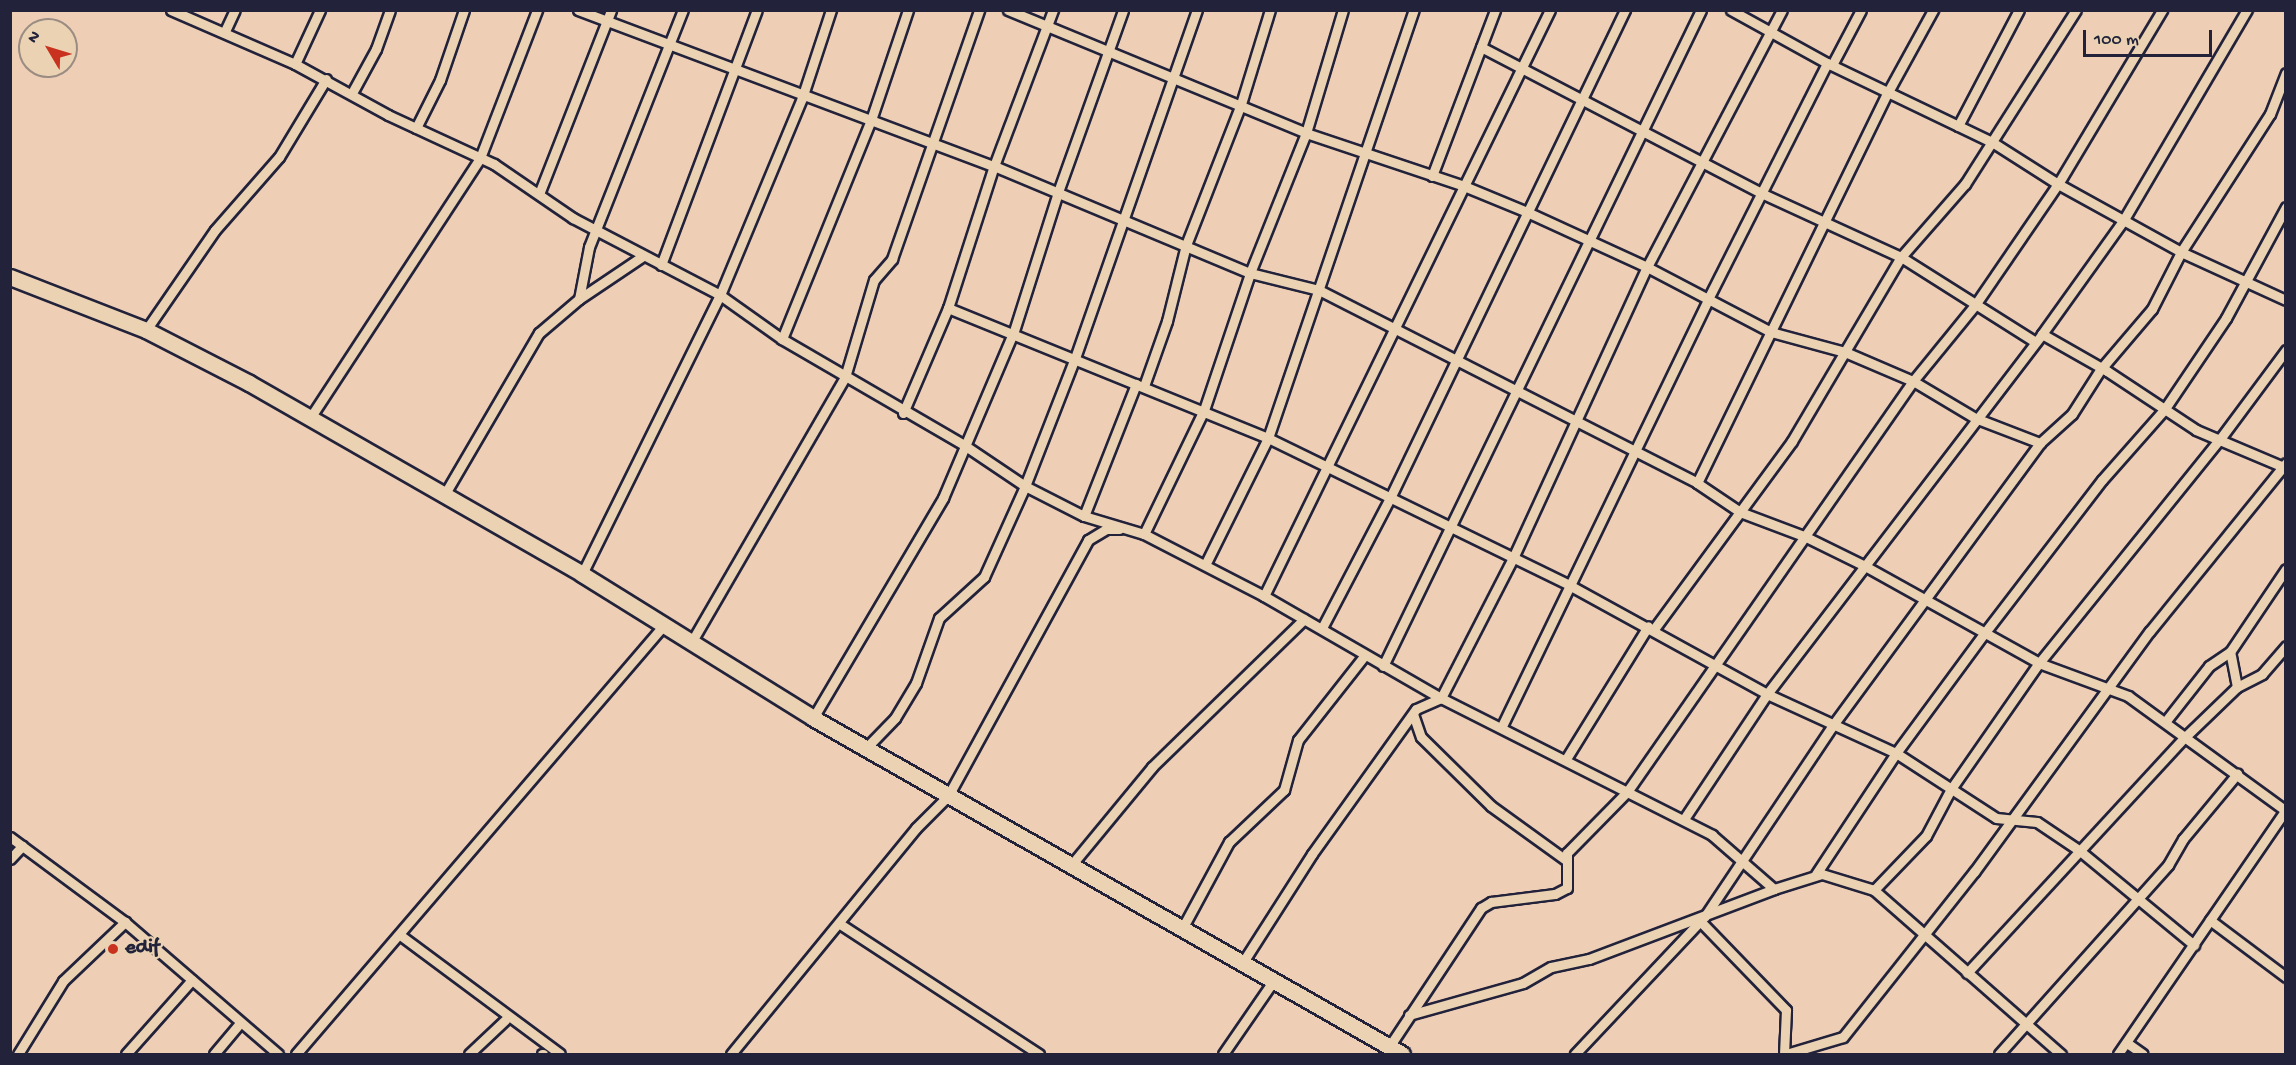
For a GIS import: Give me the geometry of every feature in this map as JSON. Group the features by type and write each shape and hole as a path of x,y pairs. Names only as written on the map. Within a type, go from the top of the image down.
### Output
{"main road":[{"path":"10,277 146,330 310,418 443,497 582,574 813,718 948,796 1073,863 1395,1051"}],"street":[{"path":"171,10 225,31 295,64 416,128 480,158 596,230 720,295 782,339 903,413 964,446 1025,486 1084,516 1144,534 1322,628 1364,656 1441,698 1502,726 1627,792 1684,819 1741,857 1774,889"},
{"path":"225,31 235,10"},
{"path":"295,64 320,10"},
{"path":"352,93 376,49 390,10"},
{"path":"416,128 440,80 464,10"},
{"path":"310,418 480,158 537,10"},
{"path":"578,10 802,98 871,120 994,166 1250,273 1318,290 1457,358 1575,422 1697,483 1740,512 1804,536 1865,566 1983,635 2039,663 2128,696 2285,810 2118,1054"},
{"path":"539,194 611,10"},
{"path":"579,299 583,263 683,10"},
{"path":"661,265 736,72 757,10"},
{"path":"582,574 720,295 802,98 831,10"},
{"path":"782,339 871,120 908,10"},
{"path":"692,642 845,376 874,280 892,260 979,10"},
{"path":"1008,10 1108,54 1241,104 1306,133 1366,156 1464,186 1527,212 1647,267 1771,332 1845,352 1913,381 1975,418 2040,443"},
{"path":"903,413 948,308 994,166 1053,10"},
{"path":"813,718 944,498 1014,332 1058,192 1123,10"},
{"path":"866,748 895,718 916,683 939,618 984,577 1025,486 1075,358 1197,10"},
{"path":"1084,516 1167,321 1186,245 1241,104 1270,10"},
{"path":"1144,534 1204,410 1250,273 1306,133 1343,10"},
{"path":"1205,565 1268,438 1414,10"},
{"path":"1432,176 1494,10"},
{"path":"1264,596 1550,10"},
{"path":"1322,628 1390,498 1625,10"},
{"path":"1383,666 1701,10"},
{"path":"1731,10 1829,64 1992,142 2058,184 2181,252 2242,282 2286,300"},
{"path":"1244,962 1312,854 1413,714 1423,704 1441,698 1513,558 1647,267 1782,10"},
{"path":"1502,726 1761,193 1829,64 1861,10"},
{"path":"1697,483 1888,92 1933,10"},
{"path":"1958,126 2019,10"},
{"path":"1566,759 1651,627 1792,441 1901,257 1965,184 2076,10"},
{"path":"1395,1051 1409,1015 1481,908 1491,903 1561,892 1570,882 1567,853 1627,792 1913,381 1975,305 2058,184 2162,10"},
{"path":"1684,819 1767,694 2038,337 2123,221 2247,10"},
{"path":"1481,47 1702,160 1761,193 1901,257 1975,305 2100,370 2164,410 2220,439 2284,466 2106,689 1923,937 1843,1037 1785,1054 1786,1010 1702,919"},
{"path":"1575,1054 1702,919 1741,857 1923,601 2040,443 2072,414 2100,370 2152,309 2181,252 2270,114 2286,73"},
{"path":"146,330 215,230 279,157 326,79"},
{"path":"1816,874 1896,753 1983,635 2102,480 2164,410 2226,318 2242,282 2286,207"},
{"path":"443,497 539,333 579,299 643,256"},
{"path":"948,308 1014,332 1268,438 1451,526 1651,627 1767,694 1896,753 1996,818 2010,821 2027,818 2037,822 2080,851 2194,945"},
{"path":"1874,890 1926,836 1952,789 2039,663 2220,439 2286,350"},
{"path":"731,1054 840,924 916,828 948,796 1088,540 1106,529 1131,529"},
{"path":"2165,722 2210,666 2230,652 2286,570"},
{"path":"1073,863 1152,767 1304,620"},
{"path":"296,1054 664,625"},
{"path":"1967,973 2185,737 2237,687 2262,674 2286,646"},
{"path":"2230,652 2237,687"},
{"path":"1183,927 1230,842 1284,789 1298,740 1364,656"},
{"path":"1413,714 1421,737 1491,806 1566,860"},
{"path":"1999,1054 2135,898 2168,865 2183,839 2237,774"},
{"path":"10,837 125,922 278,1054"},
{"path":"10,860 22,846"},
{"path":"1409,1015 1523,983 1551,967 1589,959 1702,919 1816,874 1842,877 1874,890 1923,937 2061,1054"},
{"path":"2210,920 2286,977"},
{"path":"18,1054 63,981 125,922"},
{"path":"840,924 1039,1054"},
{"path":"400,935 560,1054"},
{"path":"126,1054 192,980"},
{"path":"1222,1054 1274,980"},
{"path":"470,1054 505,1020"},
{"path":"214,1054 240,1023"},
{"path":"2127,1042 2144,1054"}],"place":[{"name":"edif","path":"113,949"}]}
